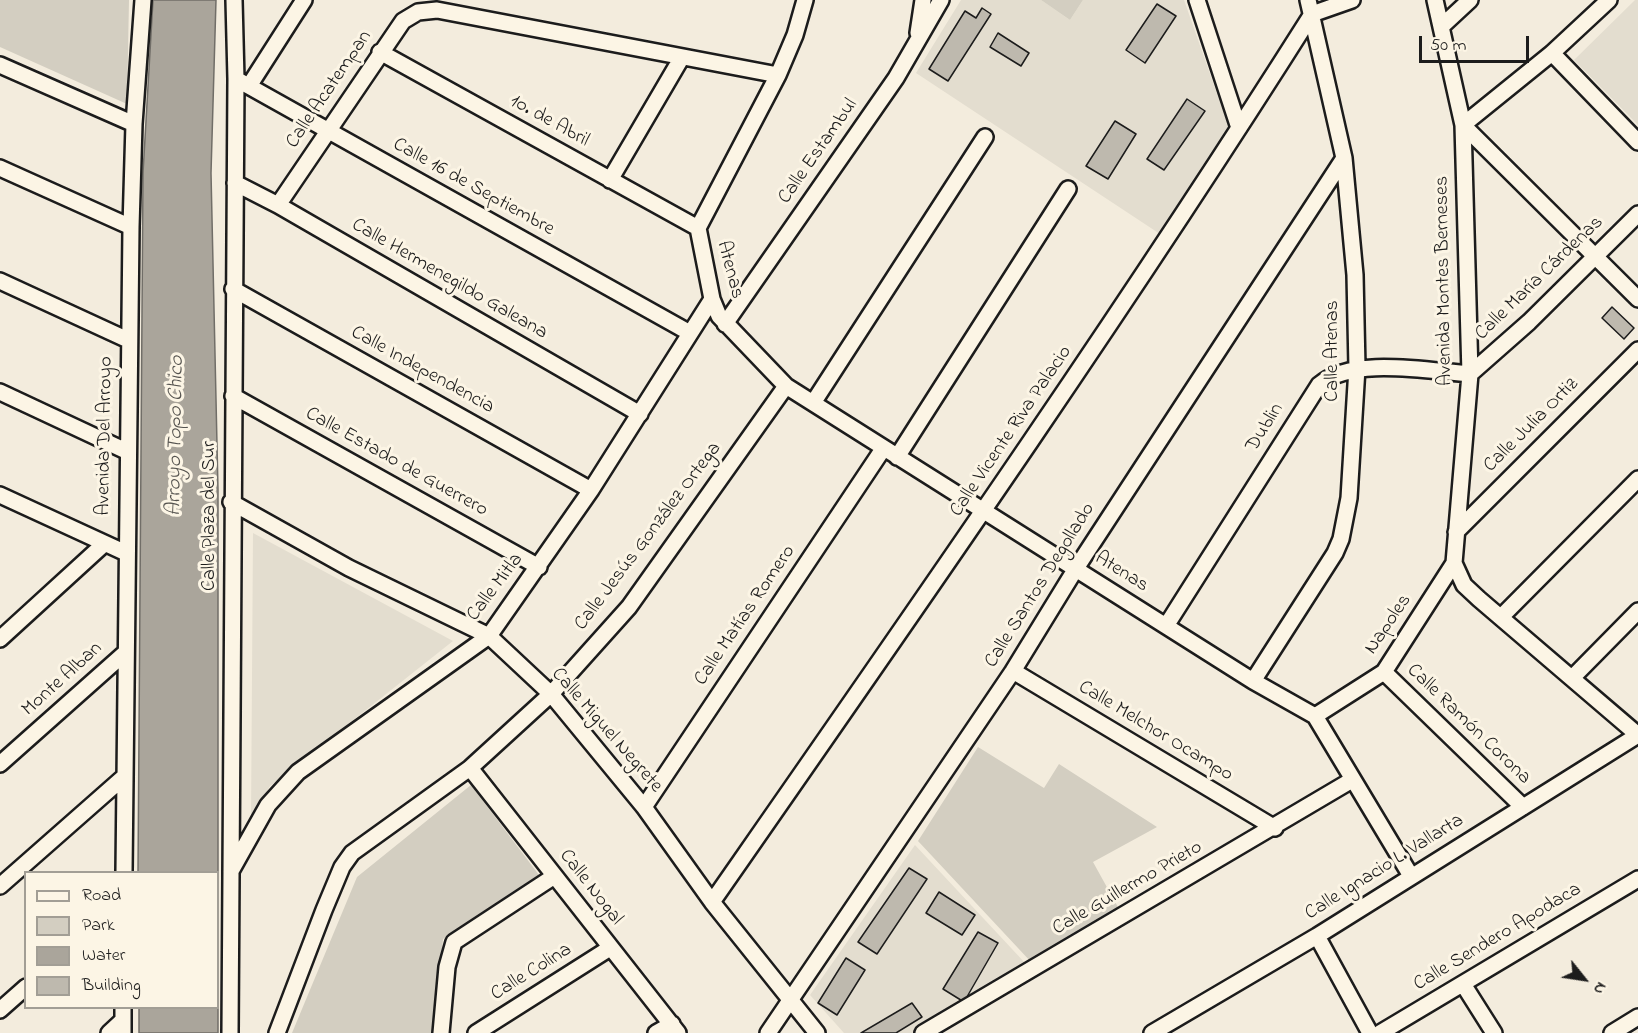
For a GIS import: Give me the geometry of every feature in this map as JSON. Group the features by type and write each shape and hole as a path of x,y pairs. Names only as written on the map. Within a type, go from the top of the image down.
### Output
{"street":[{"name":"Avenida Del Arroyo","path":"124,871 126,451 130,227 134,124 143,0"},
{"name":"Calle Plaza del Sur","path":"230,1033 233,289 235,183 242,83 234,0"},
{"path":"242,83 304,0"},
{"path":"698,228 778,75 795,35 805,0"},
{"path":"916,43 923,0"},
{"name":"Calle Estambul","path":"725,324 896,78 942,0"},
{"path":"1197,0 1239,129"},
{"path":"1310,7 1352,0"},
{"name":"Avenida Montes Berneses","path":"1435,0 1463,125 1470,374 1454,563"},
{"path":"1442,26 1470,0"},
{"path":"1609,0 1552,53 1463,125 1638,299"},
{"name":"Calle Vicente Riva Palacio","path":"712,902 984,512 1239,129 1310,7"},
{"name":"Calle Atenas","path":"1253,681 1335,553 1341,539 1349,498 1357,368 1355,275 1344,158 1310,7"},
{"name":"Calle Acatempan","path":"278,205 380,52 403,21 418,12 437,9 778,75"},
{"name":"1o. de Abril","path":"380,52 698,228"},
{"path":"1552,53 1638,142"},
{"path":"610,180 682,57"},
{"path":"0,65 134,124"},
{"name":"Calle 16 de Septiembre","path":"242,83 690,333"},
{"path":"813,403 985,137"},
{"name":"Calle Santos Degollado","path":"768,1033 1013,672 1075,570 1344,158"},
{"path":"0,168 130,227"},
{"name":"Calle Hermenegildo Galeana","path":"235,183 278,205 640,414"},
{"path":"897,457 1068,189"},
{"name":"Calle María Cárdenas","path":"1470,374 1638,214"},
{"name":"Atenas","path":"698,228 712,299 725,324 786,386 1075,570 1253,681 1315,716"},
{"path":"0,281 129,340"},
{"name":"Calle Independencia","path":"233,289 591,490"},
{"name":"Calle Mitla","path":"231,872 268,805 298,772 489,636 591,490 712,299"},
{"name":"Calle Julia Ortiz","path":"1456,532 1638,350"},
{"name":"Dublin","path":"1166,626 1312,394 1326,379 1357,368 1470,374"},
{"name":"Calle Jesús González Ortega","path":"276,1033 324,910 347,860 362,844 470,768 551,694 629,607 786,386"},
{"path":"0,392 126,451"},
{"name":"Calle Estado de Guerrero","path":"233,396 539,567"},
{"name":"Calle Matías Romero","path":"644,807 883,448"},
{"path":"1501,616 1638,479"},
{"path":"0,495 126,553"},
{"name":"Calle Miguel Negrete","path":"231,502 349,568 489,636 551,694 644,807 712,902 817,1033"},
{"path":"0,639 104,544"},
{"path":"1454,563 1464,585 1638,735"},
{"name":"Napoles","path":"1315,716 1384,672 1454,563"},
{"path":"1572,677 1638,611"},
{"name":"Monte Alban","path":"0,764 126,652"},
{"name":"Calle Melchor Ocampo","path":"1013,672 1275,828"},
{"name":"Calle Ramón Corona","path":"1384,672 1523,807"},
{"path":"1315,716 1411,876"},
{"name":"Calle Ignacio L. Vallarta","path":"1152,1033 1317,936 1638,735"},
{"name":"Calle Nogal","path":"470,768 553,877 675,1028"},
{"path":"0,886 124,776"},
{"name":"Calle Guillermo Prieto","path":"924,1033 1275,828 1352,780"},
{"path":"441,1033 447,967 454,942 553,877"},
{"name":"Calle Sendero Apodaca","path":"1380,1033 1638,879"},
{"path":"1317,936 1370,1033"},
{"name":"Calle Colina","path":"476,1033 610,948"},
{"path":"1463,984 1494,1033"},
{"path":"0,1010 24,989"},
{"path":"1612,1033 1638,1017"},
{"path":"109,1033 123,1020"},
{"path":"656,1033 675,1028"}],"shaded area":[{"path":"961,0 1041,0 1070,20 1083,0 1184,0 1229,128 1160,234 916,73"},
{"path":"1635,0 1638,0 1638,125 1574,60"},
{"path":"253,533 453,641 270,786 251,820"},
{"path":"915,845 1026,964 912,1033 844,1033 810,995"}],"green space":[{"path":"0,0 129,0 127,104 0,47"},
{"path":"1041,0 1083,0 1070,20"},
{"path":"978,747 1044,788 1059,764 1157,827 1093,862 1119,909 1032,963 918,841"},
{"path":"471,785 539,875 443,939 433,1033 292,1033 357,877"}],"water":[{"name":"Arroyo Topo Chico","path":"153,0 216,0 211,173 218,490 218,871 138,871 143,173"},
{"path":"139,1009 218,1009 218,1033 139,1033"}],"building":[{"path":"1157,4 1176,16 1145,63 1126,50"},
{"path":"982,8 991,14 948,81 929,69 965,11 976,18"},
{"path":"998,33 1029,53 1021,66 990,47"},
{"path":"1187,99 1205,111 1164,170 1147,159"},
{"path":"1115,121 1136,134 1108,179 1086,166"},
{"path":"1612,307 1634,328 1624,339 1602,318"},
{"path":"909,868 927,879 877,954 858,942"},
{"path":"939,892 975,915 962,935 926,913"},
{"path":"978,932 998,943 964,1002 943,989"},
{"path":"846,958 865,970 837,1015 818,1003"},
{"path":"912,1003 922,1017 896,1033 861,1033"}]}
